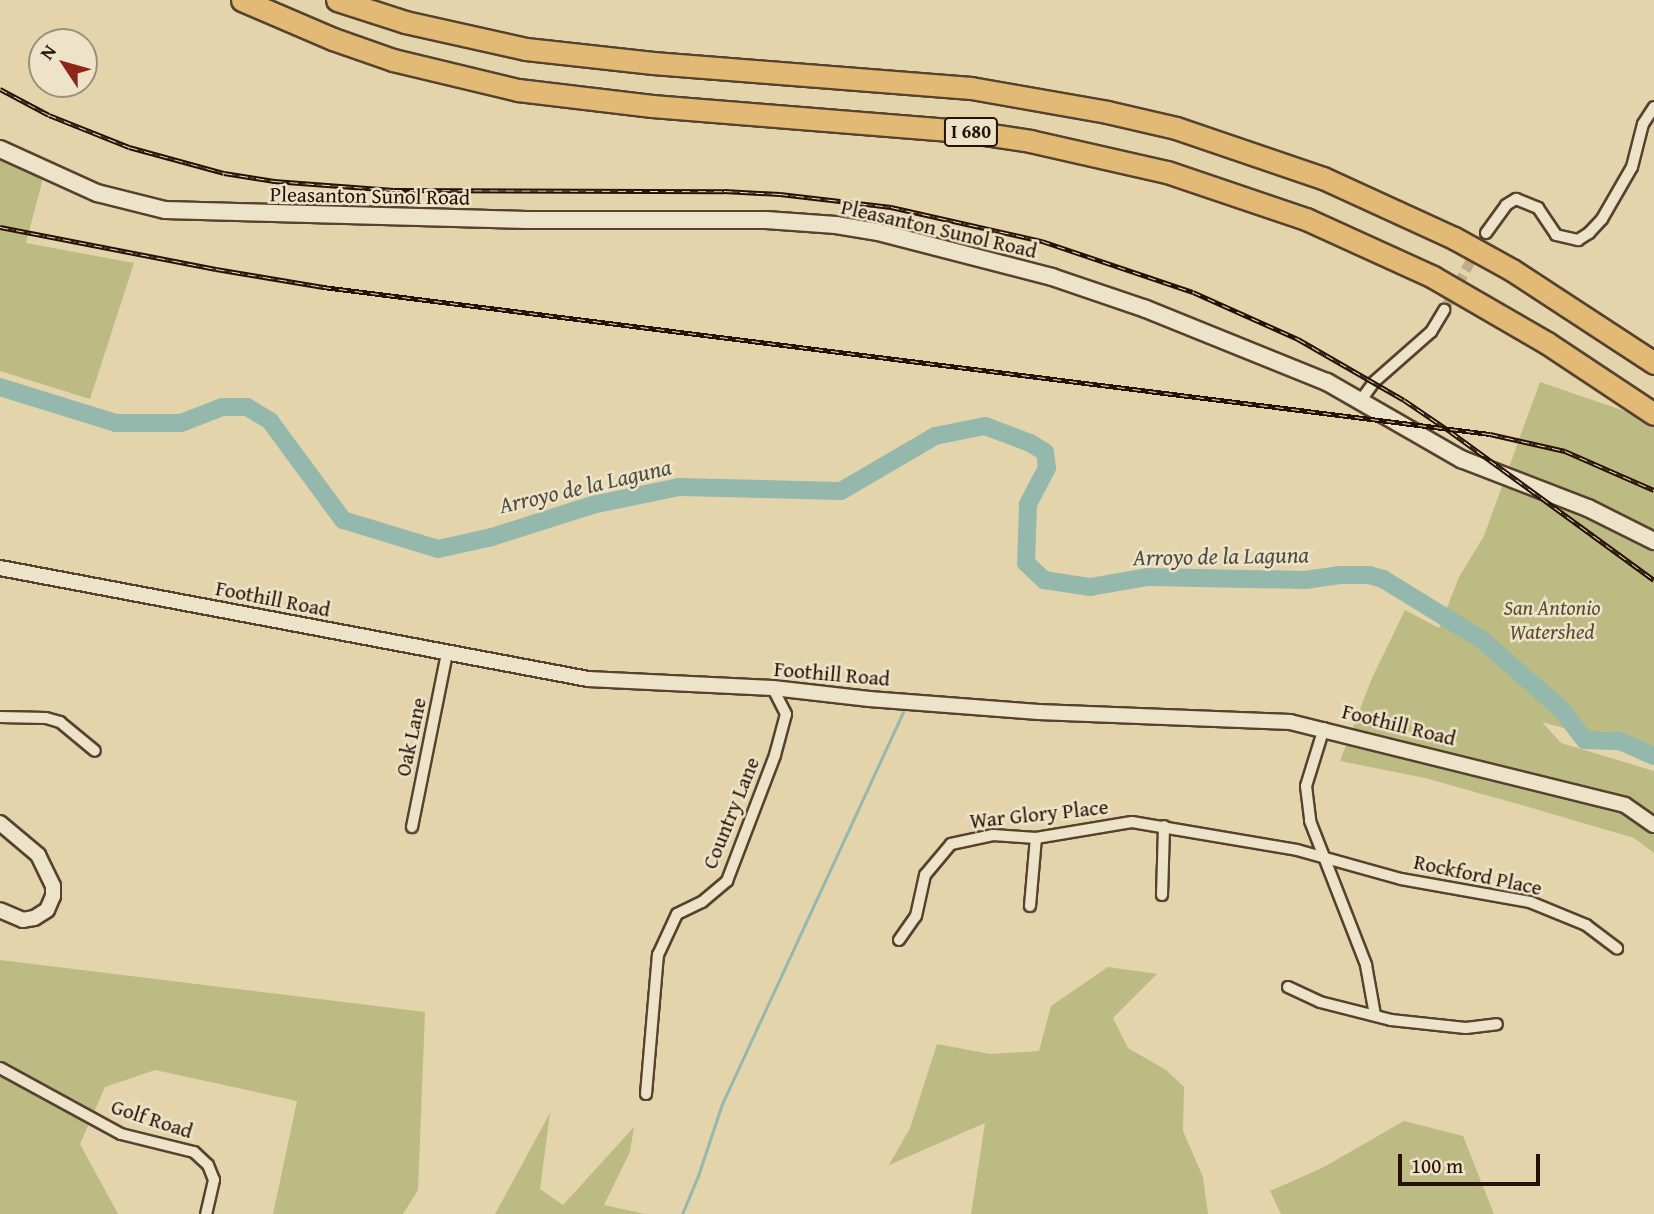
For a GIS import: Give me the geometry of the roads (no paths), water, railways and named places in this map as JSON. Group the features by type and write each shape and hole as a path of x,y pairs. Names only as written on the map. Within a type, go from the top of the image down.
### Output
{"highway":[{"name":"I 680","path":"242,0 332,40 393,60 519,90 652,106 965,131 1043,144 1167,172 1306,219 1433,276 1547,343 1654,414"},
{"name":"I 680","path":"337,0 417,25 526,49 653,63 971,88 1107,112 1176,128 1323,178 1443,233 1512,271 1654,363"}],"main road":[{"name":"Pleasanton Sunol Road","path":"0,149 97,193 165,210 513,220 766,220 836,225 878,232 1098,291 1327,382 1461,459 1588,508 1654,541"}],"street":[{"path":"1486,233 1506,205 1516,199 1538,208 1556,235 1578,240 1590,233 1602,219 1632,167 1643,124 1654,107"},
{"path":"1361,400 1374,382 1432,332 1444,310"},
{"name":"Foothill Road","path":"0,568 588,679 773,688 938,705 1290,722 1324,728 1625,805 1654,825"},
{"name":"Oak Lane","path":"412,827 447,654"},
{"name":"Country Lane","path":"646,1094 658,955 677,914 702,902 727,881 775,755 786,714 773,688"},
{"path":"0,717 46,718 60,722 95,751"},
{"path":"1324,728 1306,786 1310,821 1366,965 1375,1015"},
{"name":"War Glory Place","path":"899,940 916,916 925,875 951,844 993,835 1036,838 1132,822 1324,856"},
{"path":"0,823 38,855 53,886 51,904 41,915 23,920 0,910"},
{"path":"1161,895 1164,826"},
{"path":"1030,906 1036,838"},
{"name":"Rockford Place","path":"1324,856 1401,878 1530,902 1586,925 1617,948"},
{"path":"1288,987 1320,1002 1434,1027 1466,1028 1497,1024"},
{"name":"Golf Road","path":"0,1068 121,1134 194,1152 208,1165 214,1180 206,1214"}],"waterway":[{"name":"Arroyo de la Laguna","path":"0,387 116,423 181,423 222,407 247,407 270,421 343,520 438,549 492,537 592,505 679,487 841,491 935,436 985,426 1030,443 1045,452 1047,468 1028,504 1026,563 1044,580 1090,587 1148,577 1305,580 1339,575 1369,575 1383,579 1482,640 1562,710 1585,740 1620,741 1654,756"},
{"path":"682,1214 722,1104 903,712"}],"tunnel":[{"path":"1444,310 1486,233"}],"railway":[{"path":"0,89 49,115 129,147 224,173 274,181 394,190 724,191 780,194 891,207 1042,241 1193,292 1298,339 1404,400 1654,580"},
{"path":"0,227 323,287 1490,434 1565,451 1654,490"}],"park label":[{"name":"San Antonio Watershed","path":"1552,620"}]}
